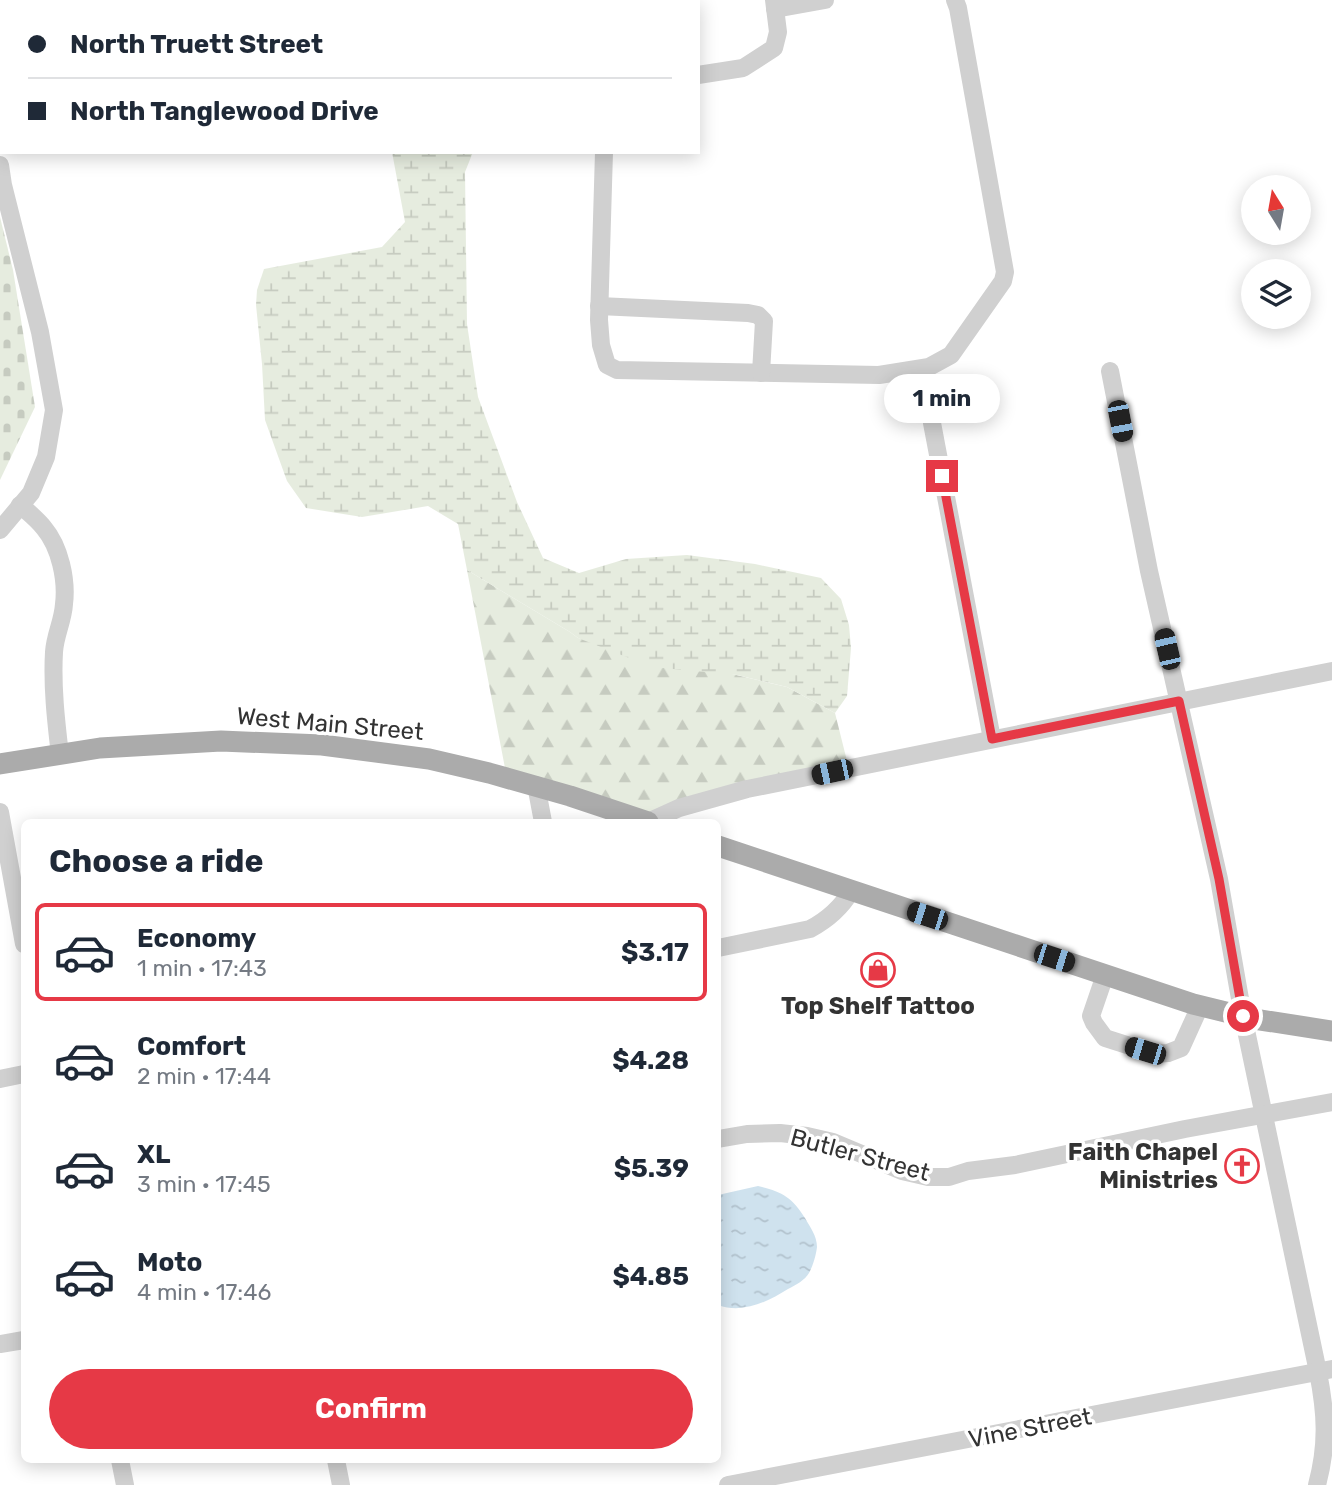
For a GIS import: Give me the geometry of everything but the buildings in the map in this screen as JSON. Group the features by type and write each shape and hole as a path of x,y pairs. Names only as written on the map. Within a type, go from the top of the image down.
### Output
{"main road":[{"name":"West Main Street","path":"0,764 100,748 220,741 322,745 429,759 536,785 638,819"},
{"path":"721,847 1200,1006 1332,1031"}],"street":[{"path":"700,75 743,68 775,48 778,32 775,5 825,0"},
{"path":"604,154 599,306 601,345 607,365 617,370 879,375 929,367 951,355 1003,281 1005,272 955,0"},
{"path":"0,165 40,332 54,410 46,457 31,493 0,530"},
{"path":"599,306 758,315 764,321 761,373"},
{"path":"1110,371 1149,571 1219,879 1243,1016 1325,1370 1323,1400 1326,1435 1317,1485"},
{"path":"932,423 992,739"},
{"path":"20,505 45,528 55,544 63,579 65,604 55,638 53,667 60,755"},
{"path":"654,819 679,808 747,789 1332,671"},
{"path":"536,785 542,819"},
{"path":"0,812 21,928"},
{"path":"721,947 810,929 844,904 851,891"},
{"path":"1105,975 1091,1016 1105,1038 1155,1054 1168,1053 1181,1048 1200,1006"},
{"path":"0,1079 21,1075"},
{"name":"Butler Street","path":"721,1138 780,1133 807,1136 833,1142 902,1171 928,1177 949,1177 968,1171 1015,1165 1185,1129 1332,1102"},
{"path":"0,1344 21,1340"},
{"name":"Vine Street","path":"728,1485 770,1481 1325,1370"},
{"path":"121,1463 125,1485"},
{"path":"337,1463 341,1485"}],"green space":[{"path":"392,154 472,154 465,172 467,324 478,397 517,502 543,558 579,573 626,559 687,555 755,564 821,578 841,599 849,625 851,648 847,696 835,713 787,687 737,675 652,667 578,638 467,570 458,524 428,506 362,517 306,508 287,481 265,420 256,305 257,290 264,269 382,247 405,222"},
{"path":"0,217 13,270 35,407 0,480"},
{"path":"467,570 578,638 787,687 835,713 850,773 662,817 505,768"}],"water":[{"path":"758,1186 785,1196 795,1205 811,1228 817,1247 813,1264 803,1280 763,1302 737,1308 721,1306 721,1194"}],"place":[{"name":"Top Shelf Tattoo","path":"878,970"},
{"name":"Faith Chapel Ministries","path":"1242,1166"}],"route":[{"path":"942,476 992,739 1179,701 1219,879 1243,1016"}]}
